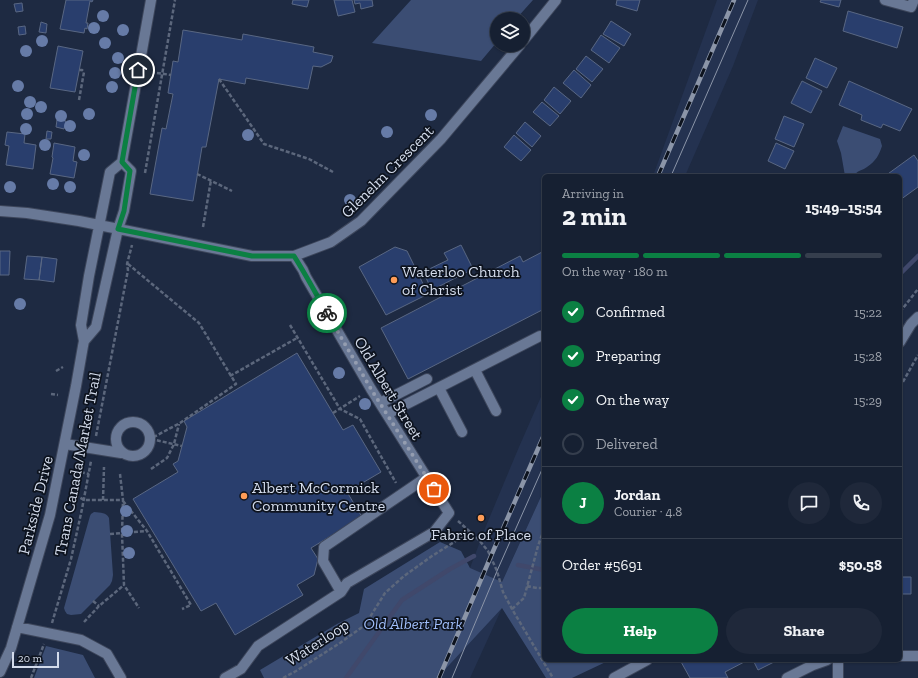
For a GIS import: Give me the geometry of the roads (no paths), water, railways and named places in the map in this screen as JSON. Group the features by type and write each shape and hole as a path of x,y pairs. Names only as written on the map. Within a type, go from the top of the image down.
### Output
{"street":[{"path":"122,162 151,0"},
{"path":"530,33 556,0"},
{"path":"885,0 910,8 914,0"},
{"name":"Glenelm Crescent","path":"0,210 79,221 252,256 294,256 331,242 361,222 441,139 514,52"},
{"name":"Parkside Drive","path":"0,672 11,648 50,515 84,341 81,326 110,172 122,162 130,171 124,211 118,229 96,327 84,341"},
{"name":"Old Albert Street","path":"294,256 371,389 449,513 434,532 347,584 341,592"},
{"path":"902,339 911,324 918,317"},
{"path":"387,414 540,336"},
{"path":"475,370 496,411"},
{"path":"380,403 427,379"},
{"path":"439,388 462,432"},
{"path":"65,444 121,453 132,457 138,456 143,454 150,444 149,433 142,424 130,422 120,427 115,437 121,453"},
{"path":"225,678 241,669 258,646 341,592 323,561 324,547 427,477"},
{"path":"17,628 81,640 107,654 121,678"},
{"path":"902,656 918,656"},
{"path":"614,678 643,662"},
{"path":"787,678 822,662"},
{"path":"838,662 838,678"}],"waterway":[{"path":"902,272 918,256"},
{"path":"346,678 402,600 450,569 474,556"},
{"path":"518,565 542,570"}],"tram line":[{"path":"672,174 748,0"},
{"path":"452,678 542,470"}],"railway":[{"path":"659,174 734,0"},
{"path":"439,678 542,440"}],"place":[{"name":"Waterloo Church of Christ","path":"394,280"},
{"name":"Albert McCormick Community Centre","path":"244,496"},
{"name":"Fabric of Place","path":"481,518"}],"park label":[{"name":"Old Albert Park","path":"413,623"}]}
